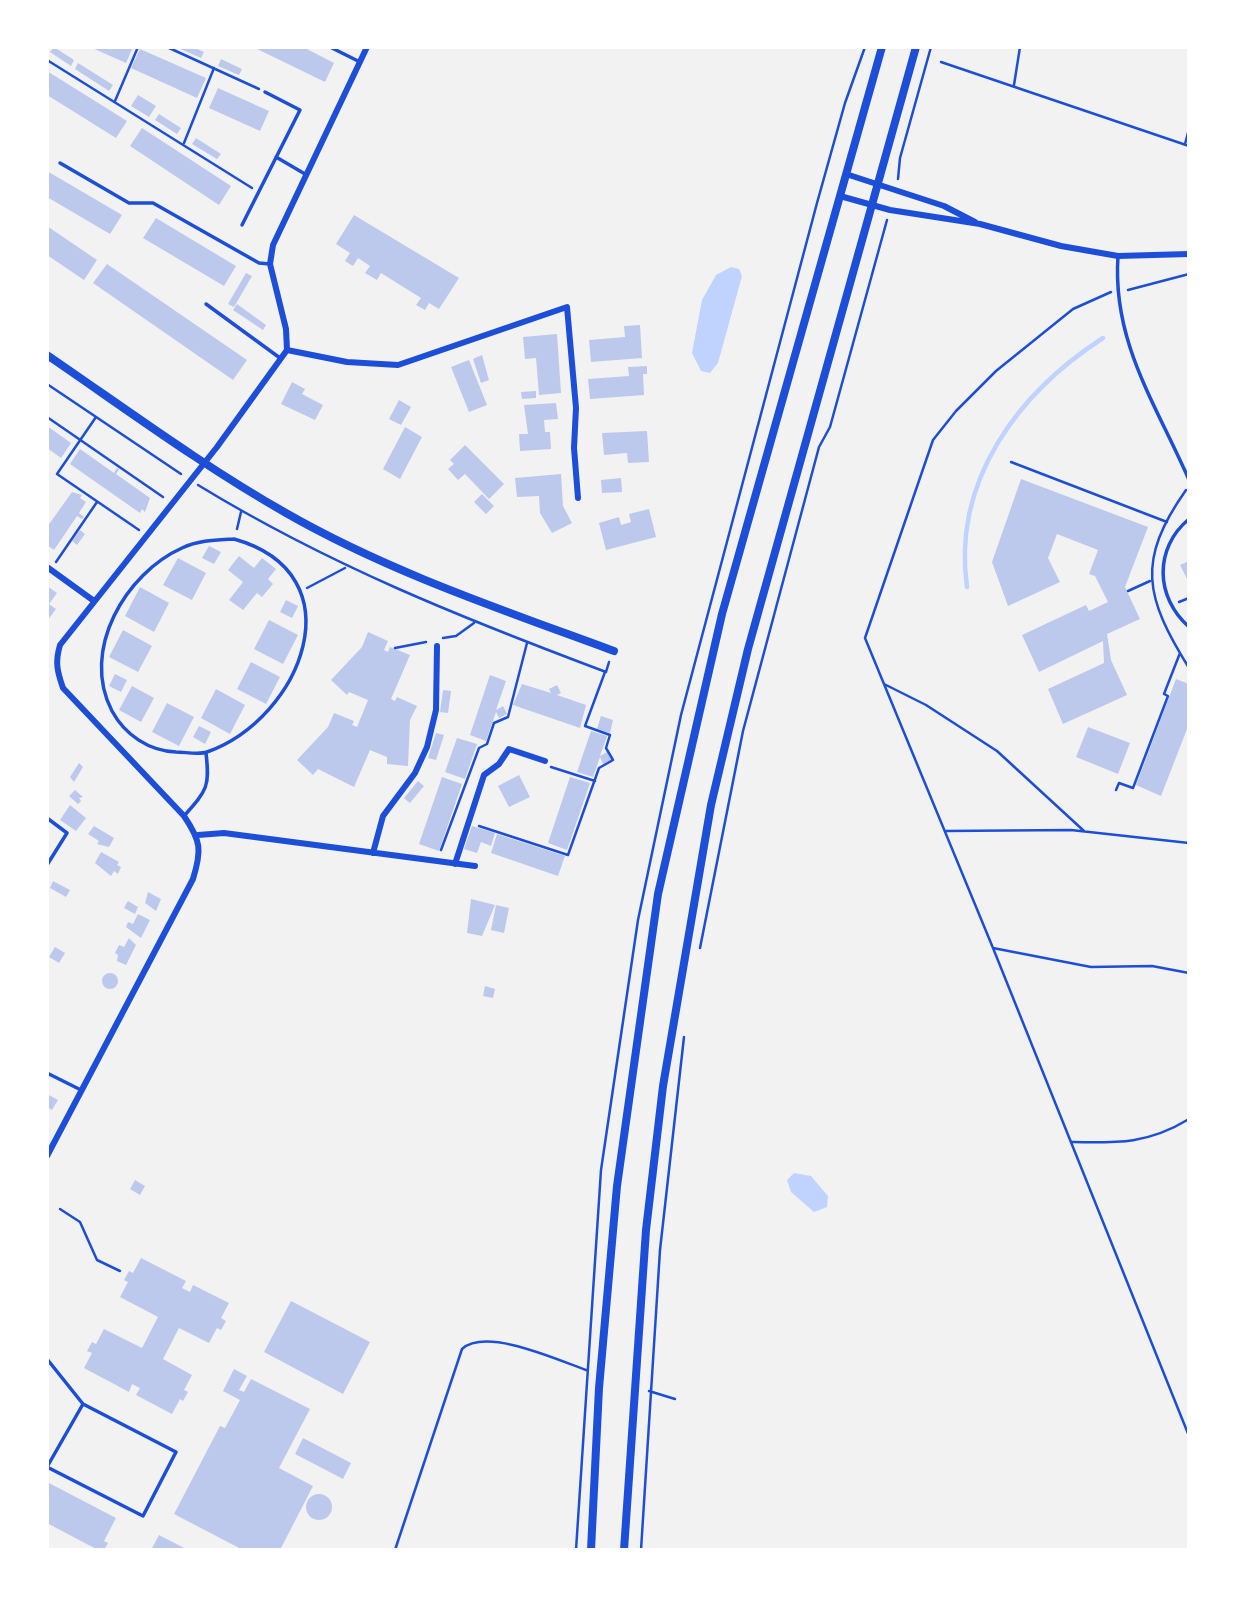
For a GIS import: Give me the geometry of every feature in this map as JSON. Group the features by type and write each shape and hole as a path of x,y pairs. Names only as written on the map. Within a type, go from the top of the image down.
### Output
{"street":[{"path":"47,1156 193,879 200,857 198,835 184,816 63,688 55,667 60,645 205,463 287,350 286,329 270,264 280,226 362,63 367,47"},
{"path":"591,1550 599,1388 617,1186 658,894 722,614 882,47"},
{"path":"624,1550 649,1203 663,1086 711,805 748,649 916,47"},
{"path":"846,174 944,206 980,224"},
{"path":"840,196 890,209 980,224 1061,246 1118,256 1189,254"},
{"path":"287,350 347,362 398,365 567,307 576,408 574,448 578,498"},
{"path":"47,355 205,463 287,514 403,570 614,651"},
{"path":"49,568 94,601"},
{"path":"373,853 383,816 415,773 427,747 436,710 437,646"},
{"path":"455,864 484,775 499,764 509,749 545,761"},
{"path":"198,835 224,832 475,866"}],"lane":[{"path":"330,47 362,63"},
{"path":"242,225 300,110 265,92"},
{"path":"276,157 307,175"},
{"path":"60,163 129,203 153,203 259,263 270,264"},
{"path":"1118,256 1116,291 1128,348 1189,480"},
{"path":"206,304 281,360"},
{"path":"1189,519 1180,527 1165,553 1163,583 1169,603 1189,626"},
{"path":"234,539 274,555 292,574 301,591 306,622 304,648 291,681 273,707 250,728 205,753 166,751 149,746 121,725 111,710 103,686 104,641 122,601 143,574 161,559 183,547 206,540 234,539"},
{"path":"184,816 205,792 209,780 205,753"},
{"path":"47,818 67,833 47,865"},
{"path":"47,1073 81,1090"},
{"path":"47,1359 83,1404 176,1452 143,1516 47,1467 83,1404"}],"path":[{"path":"115,100 138,47"},
{"path":"167,47 265,92"},
{"path":"895,189 900,158 931,47"},
{"path":"1014,86 1020,47"},
{"path":"47,60 259,192"},
{"path":"941,62 1187,145 1189,129"},
{"path":"183,143 214,68"},
{"path":"698,954 750,704 819,447 830,426 890,209"},
{"path":"1189,274 1103,293 1073,309 996,371 956,411 933,440 864,638 993,948 1189,1436"},
{"path":"47,417 172,503"},
{"path":"96,417 57,474 146,535"},
{"path":"1012,462 1180,527"},
{"path":"1166,521 1189,488"},
{"path":"49,568 97,502"},
{"path":"234,539 241,511"},
{"path":"301,591 346,567"},
{"path":"1128,592 1152,580"},
{"path":"441,850 478,748 487,744 494,723 508,717 527,643"},
{"path":"1116,790 1119,783 1133,788 1168,696 1164,694 1180,653"},
{"path":"468,823 568,855 599,768 613,760 606,748 610,734 585,726 606,672"},
{"path":"884,684 926,705 997,751 1084,831"},
{"path":"545,761 548,766 595,781"},
{"path":"944,831 1084,831 1189,843"},
{"path":"993,948 1091,967 1152,966 1189,973"},
{"path":"641,1550 660,1250 685,1028"},
{"path":"1071,1142 1120,1143 1163,1135 1189,1119"},
{"path":"60,1209 80,1222 97,1259 120,1271"},
{"path":"395,1550 462,1349 469,1343 492,1340 596,1373"},
{"path":"649,1390 675,1399"}],"water":[{"path":"731,267 739,269 742,276 718,363 710,373 701,371 692,353 702,300 716,275"},
{"path":"794,1173 811,1176 828,1196 827,1207 814,1212 791,1192 787,1180"}],"building":[{"path":"54,47 74,60 71,66 50,52"},
{"path":"90,47 133,47 126,63"},
{"path":"176,47 193,47 204,52 201,58"},
{"path":"253,47 303,47 334,63 325,82"},
{"path":"140,49 206,78 197,98 131,68"},
{"path":"221,59 242,69 239,75 218,66"},
{"path":"78,63 113,85 109,91 75,69"},
{"path":"47,71 127,121 116,138 47,95"},
{"path":"218,88 269,111 260,131 209,108"},
{"path":"138,95 156,106 149,117 131,106"},
{"path":"159,114 181,128 177,134 155,120"},
{"path":"142,128 231,186 219,205 130,146"},
{"path":"196,138 221,154 217,159 192,144"},
{"path":"47,171 122,215 110,234 47,197"},
{"path":"354,215 459,278 439,309 429,303 425,310 416,305 421,298 381,273 377,280 365,273 370,266 358,258 353,266 345,261 350,253 336,244"},
{"path":"156,218 236,266 224,286 143,238"},
{"path":"47,226 97,260 84,280 47,255"},
{"path":"107,264 247,360 233,380 93,283"},
{"path":"246,273 252,276 234,307 228,304"},
{"path":"237,304 266,325 263,330 233,310"},
{"path":"640,325 642,358 591,362 589,340 625,337 624,326"},
{"path":"557,334 561,393 539,395 536,358 525,359 523,337"},
{"path":"482,355 489,380 481,383 473,359"},
{"path":"469,360 487,405 469,412 451,367"},
{"path":"647,366 647,374 643,374 644,395 590,399 588,379 629,376 628,367"},
{"path":"292,382 305,389 302,394 323,405 315,420 281,404"},
{"path":"536,391 536,398 522,399 521,392"},
{"path":"399,400 411,407 401,425 389,419"},
{"path":"556,403 558,419 544,420 545,432 550,432 551,449 520,451 519,434 528,434 524,405"},
{"path":"47,426 71,443 61,458 47,448"},
{"path":"405,427 422,437 400,479 383,469"},
{"path":"647,431 649,462 628,463 627,453 604,455 602,433"},
{"path":"465,445 504,484 489,499 465,474 458,480 448,469 454,464 450,460"},
{"path":"80,449 114,473 119,469 116,474 150,498 145,512 142,509 140,513 70,464"},
{"path":"561,474 563,506 572,523 552,533 540,513 539,496 517,497 515,478"},
{"path":"621,478 622,492 602,493 601,480"},
{"path":"1021,479 1148,527 1125,587 1140,619 1107,634 1111,660 1127,695 1063,724 1048,689 1104,663 1103,641 1039,672 1022,635 1086,605 1089,611 1108,602 1095,576 1089,574 1098,550 1057,534 1048,558 1060,582 1008,606 992,562"},
{"path":"72,492 82,495 80,498 86,502 79,513 84,517 82,519 77,516 54,550 47,545 47,527"},
{"path":"482,494 494,506 486,514 474,502"},
{"path":"649,509 656,537 606,550 599,523 619,517 621,525 631,522 629,514"},
{"path":"80,530 85,534 77,545 72,541"},
{"path":"209,546 221,552 214,564 202,558"},
{"path":"239,556 254,568 262,558 276,569 268,579 273,584 262,597 257,593 243,610 229,600 243,582 228,570"},
{"path":"178,558 206,573 192,600 163,585"},
{"path":"1189,561 1189,583 1180,565"},
{"path":"47,586 57,593 49,604 56,609 47,621"},
{"path":"140,587 169,603 154,632 125,616"},
{"path":"286,600 298,606 292,618 280,612"},
{"path":"269,620 298,635 283,664 254,649"},
{"path":"123,630 152,646 138,672 109,657"},
{"path":"368,632 388,641 384,650 388,652 390,647 410,655 391,699 395,701 397,697 417,706 410,720 408,766 387,764 387,757 370,750 354,787 318,769 313,775 297,760 328,727 334,713 354,721 352,725 357,727 368,700 349,692 347,695 331,680 362,647"},
{"path":"251,662 280,677 266,704 237,689"},
{"path":"115,674 127,680 121,692 109,686"},
{"path":"490,675 506,681 496,710 503,706 507,714 499,718 496,712 486,741 470,735"},
{"path":"1176,679 1189,684 1189,724 1161,796 1136,785"},
{"path":"522,684 551,693 549,689 557,685 561,693 557,695 586,705 580,728 513,705"},
{"path":"132,686 154,698 141,722 119,710"},
{"path":"216,689 245,705 230,734 201,718"},
{"path":"443,690 451,691 448,713 440,712"},
{"path":"167,703 194,717 179,746 152,732"},
{"path":"601,716 613,720 610,733 597,729"},
{"path":"199,726 211,732 205,744 193,737"},
{"path":"1088,727 1130,743 1118,774 1076,757"},
{"path":"591,731 607,736 600,756 607,752 611,760 603,764 600,757 593,777 577,772"},
{"path":"436,733 444,735 436,760 428,758"},
{"path":"457,738 477,744 465,779 445,772"},
{"path":"79,763 83,767 74,782 70,777"},
{"path":"519,775 530,797 509,807 498,786"},
{"path":"442,777 462,784 439,851 419,844"},
{"path":"570,777 590,783 567,850 548,843"},
{"path":"418,781 424,786 410,803 404,798"},
{"path":"75,790 83,797 79,798 81,801 78,804 69,796"},
{"path":"70,805 86,818 76,831 60,820"},
{"path":"94,826 114,838 109,847 97,844 99,841 88,834"},
{"path":"472,826 495,833 491,846 481,842 477,853 464,849"},
{"path":"497,834 565,856 558,876 491,853"},
{"path":"101,852 119,862 117,865 121,867 118,874 114,871 111,876 95,863"},
{"path":"53,881 70,890 66,897 50,888"},
{"path":"148,892 161,899 156,911 145,903"},
{"path":"471,899 495,905 482,936 467,933"},
{"path":"128,901 138,907 135,914 124,908"},
{"path":"496,905 509,908 504,933 491,930"},
{"path":"138,914 150,920 141,938 126,927 128,922 133,924"},
{"path":"129,938 136,945 126,965 117,961 118,955 115,953 119,945 124,947"},
{"path":"55,947 65,953 59,963 49,957"},
{"path":"107,973 113,973 118,981 116,987 107,989 102,984 102,978"},
{"path":"485,986 495,989 493,998 483,996"},
{"path":"47,1094 58,1100 52,1110 47,1107"},
{"path":"135,1180 145,1186 140,1195 130,1189"},
{"path":"141,1258 186,1281 182,1288 190,1292 193,1285 229,1303 221,1318 226,1321 221,1330 217,1328 209,1343 179,1328 163,1359 192,1375 184,1390 188,1392 183,1401 180,1399 172,1414 136,1395 140,1388 132,1384 129,1392 84,1368 92,1353 87,1351 92,1342 96,1344 104,1329 142,1348 158,1317 120,1297 128,1282 124,1280 129,1271 133,1273"},
{"path":"291,1301 370,1342 343,1394 264,1352"},
{"path":"234,1369 247,1376 239,1390 244,1392 251,1379 310,1409 279,1468 313,1486 280,1550 243,1550 174,1514 220,1426 225,1428 240,1400 223,1391"},
{"path":"303,1438 351,1463 343,1479 295,1454"},
{"path":"47,1482 116,1518 104,1541 108,1543 104,1550 98,1550 47,1523"},
{"path":"319,1494 329,1497 332,1507 329,1517 319,1520 309,1517 306,1507 309,1497"},
{"path":"159,1535 188,1550 151,1550"}],"waterway":[{"path":"967,587 965,548 970,511 981,476 998,443 1019,413 1044,385 1072,360 1103,338"}]}
